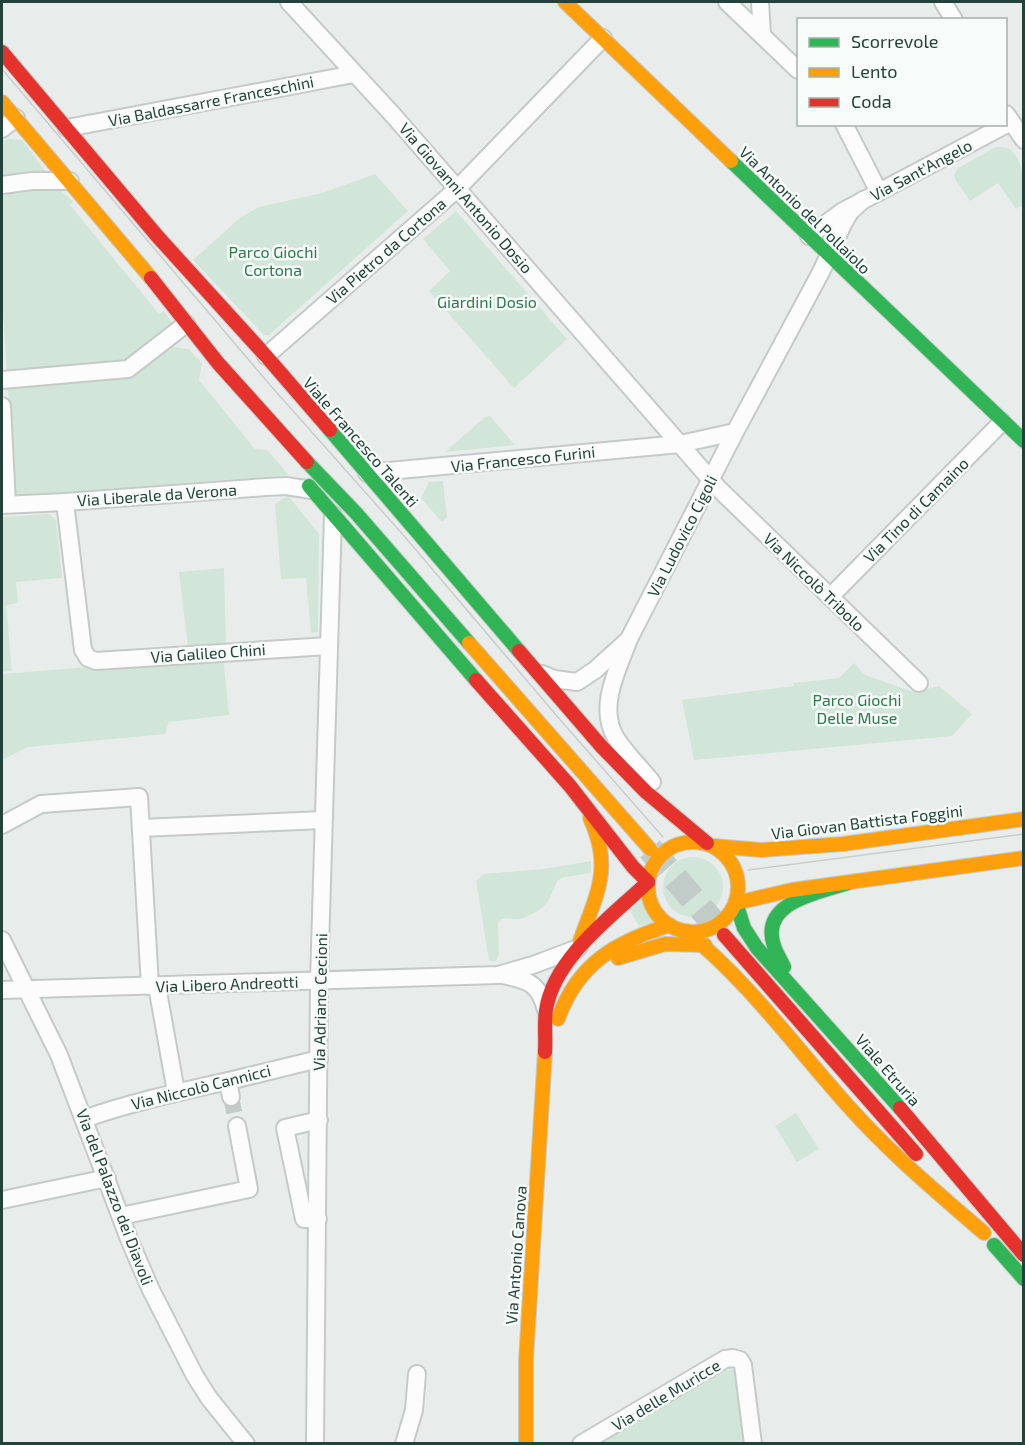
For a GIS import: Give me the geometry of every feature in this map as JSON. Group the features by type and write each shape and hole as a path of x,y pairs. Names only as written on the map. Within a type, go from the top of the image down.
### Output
{"main road":[{"name":"Via Antonio del Pollaiolo","path":"565,2 1023,441"},
{"name":"Viale Francesco Talenti","path":"2,52 158,237 266,356 628,775 710,845"},
{"path":"2,102 261,413 356,513 650,849"},
{"path":"261,413 281,453 549,764 590,808 636,871 648,882 649,897 660,917 670,925 686,931 705,945 739,978 872,1132 984,1233"},
{"path":"549,764 592,822 600,846 603,872 598,896 578,948"},
{"name":"Via Giovan Battista Foggini","path":"710,845 755,850 843,844 1023,819"},
{"path":"578,948 648,882 656,862 670,848 691,842 710,845 727,858 734,870 738,888 736,903 724,918 712,926 703,930 686,931"},
{"path":"736,903 792,890 1023,858"},
{"path":"805,1000 772,945 770,932 773,919 787,903 848,883"},
{"name":"Viale Etruria","path":"736,903 744,928 754,945 905,1114 1023,1255"},
{"name":"Via Antonio Canova","path":"545,1070 567,993 587,968 602,955 631,938 670,925"},
{"path":"724,935 1023,1279"},
{"path":"587,968 657,946 705,945"},
{"name":"Via Antonio Canova","path":"526,1443 527,1329 545,1070 546,1010 557,978 578,948"}],"street":[{"name":"Via Giovanni Antonio Dosio","path":"289,2 458,189 710,480"},
{"path":"728,2 797,69"},
{"path":"760,2 762,36"},
{"path":"943,2 953,18"},
{"name":"Via Pietro da Cortona","path":"266,356 458,189 603,38"},
{"name":"Via Baldassarre Franceschini","path":"67,128 354,74"},
{"path":"2,129 16,118"},
{"path":"1008,118 1023,140"},
{"path":"844,126 879,192"},
{"name":"Via Sant'Angelo","path":"809,236 821,225 863,200 994,126"},
{"path":"2,185 32,181 70,181"},
{"name":"Via Sant'Angelo","path":"829,256 845,220 863,200"},
{"name":"Via Ludovico Cigoli","path":"677,818 616,737 611,725 610,691 629,639 735,432 829,256"},
{"path":"2,380 128,369 186,324"},
{"path":"2,406 4,505"},
{"name":"Via Tino di Camaino","path":"830,597 1002,422"},
{"path":"680,444 735,432"},
{"name":"Via Francesco Furini","path":"367,473 680,444"},
{"name":"Via Niccolò Tribolo","path":"710,480 919,683"},
{"name":"Via Liberale da Verona","path":"4,505 290,486 312,490"},
{"name":"Via Galileo Chini","path":"64,502 83,650 88,658 96,661 328,646"},
{"name":"Via Adriano Cecioni","path":"315,1443 319,981 333,515"},
{"path":"331,560 344,546 357,543"},
{"name":"Via Ludovico Cigoli","path":"577,682 595,670 629,639"},
{"path":"537,672 554,679 585,683 597,689 609,706"},
{"path":"2,825 40,804 139,797 153,986 176,1092"},
{"path":"141,828 323,820"},
{"name":"Via del Palazzo dei Diavoli","path":"2,939 59,1055 129,1239 151,1290 187,1361 209,1398 246,1443"},
{"name":"Via Libero Andreotti","path":"498,975 578,948"},
{"name":"Via Libero Andreotti","path":"2,990 498,975 530,982 541,995 546,1010"},
{"name":"Via Niccolò Cannicci","path":"84,1119 114,1108 176,1092 229,1089 319,1059"},
{"path":"318,1219 304,1220 285,1128 319,1120"},
{"path":"121,1216 249,1189 237,1126"},
{"path":"2,1200 107,1178"},
{"name":"Via delle Muricce","path":"581,1443 725,1359 732,1358 740,1360 743,1365 753,1443"},
{"path":"404,1443 414,1410 417,1374"}],"green space":[{"path":"22,140 46,172 36,174 73,202 70,205 159,314 164,311 174,325 163,333 173,347 189,349 202,363 199,380 255,449 267,450 289,475 15,496 2,296 2,141"},
{"path":"996,147 1006,147 1018,159 1023,179 1023,208 1021,206 1016,209 998,183 970,201 955,179 954,175 958,168"},
{"name":"Parco Giochi Cortona","path":"375,174 408,211 269,335 264,335 193,260 241,217 259,207 322,193"},
{"name":"Giardini Dosio","path":"456,211 567,339 514,388 429,291 450,271 423,239"},
{"path":"490,416 515,445 445,452 485,417"},
{"path":"443,481 447,517 442,522 421,498 429,482"},
{"path":"286,497 290,498 319,534 318,632 311,633 306,578 281,579 275,504"},
{"path":"49,514 56,520 62,578 16,582 18,603 6,605 12,671 2,672 2,517"},
{"path":"224,568 226,645 188,648 179,572"},
{"path":"223,656 229,715 169,722 165,734 28,747 2,760 2,674"},
{"name":"Parco Giochi Delle Muse","path":"854,663 865,675 914,692 939,686 972,714 952,736 694,760 682,700 839,678"},
{"path":"687,857 699,857 710,862 718,870 723,887 721,899 710,912 699,917 687,917 676,912 668,904 663,893 663,881 668,870 676,862"},
{"path":"591,861 591,873 558,880 549,900 538,911 523,918 500,920 498,924 499,954 496,961 489,961 476,881 484,874 543,869"},
{"path":"641,899 654,922 639,926 630,911"},
{"path":"796,1113 819,1149 797,1162 775,1126"},
{"path":"733,1369 738,1374 747,1443 595,1444 725,1370"}],"tunnel":[{"path":"650,849 724,935"},
{"path":"231,1097 237,1126"}],"tram line":[{"path":"2,69 270,385 405,537 663,837"},
{"path":"748,870 1024,834"}],"traffic: fast":[{"path":"731,161 1024,441"},
{"path":"330,430 519,651"},
{"path":"307,462 356,513 469,643"},
{"path":"309,486 476,680"},
{"path":"784,967 774,946 772,931 775,919 783,909 794,902 848,883"},
{"path":"736,903 744,928 757,948 900,1108"},
{"path":"994,1245 1024,1279"}],"traffic: slow":[{"path":"565,2 731,161"},
{"path":"2,102 151,278"},
{"path":"469,643 650,849"},
{"path":"580,941 600,880 601,852 590,818"},
{"path":"714,846 761,850 843,844 1024,819"},
{"path":"693,842 710,846 725,855 734,870 738,887 734,904 725,919 710,928 693,932 676,928 661,919 652,904 648,887 652,870 661,855 676,846 693,842"},
{"path":"736,903 792,890 1024,858"},
{"path":"558,1019 576,983 601,957 633,939 670,925"},
{"path":"686,931 752,994 850,1108 882,1141 984,1233"},
{"path":"618,958 665,944 705,945"},
{"path":"526,1444 526,1360 545,1052"}],"traffic: jam":[{"path":"2,52 158,237 330,430"},
{"path":"151,278 218,363 307,462"},
{"path":"519,651 601,746 646,792 707,843"},
{"path":"476,680 570,786 633,867 648,882"},
{"path":"545,1052 546,1010 551,991 560,973 586,940 648,882"},
{"path":"724,935 916,1154"},
{"path":"900,1108 1024,1255"}]}
